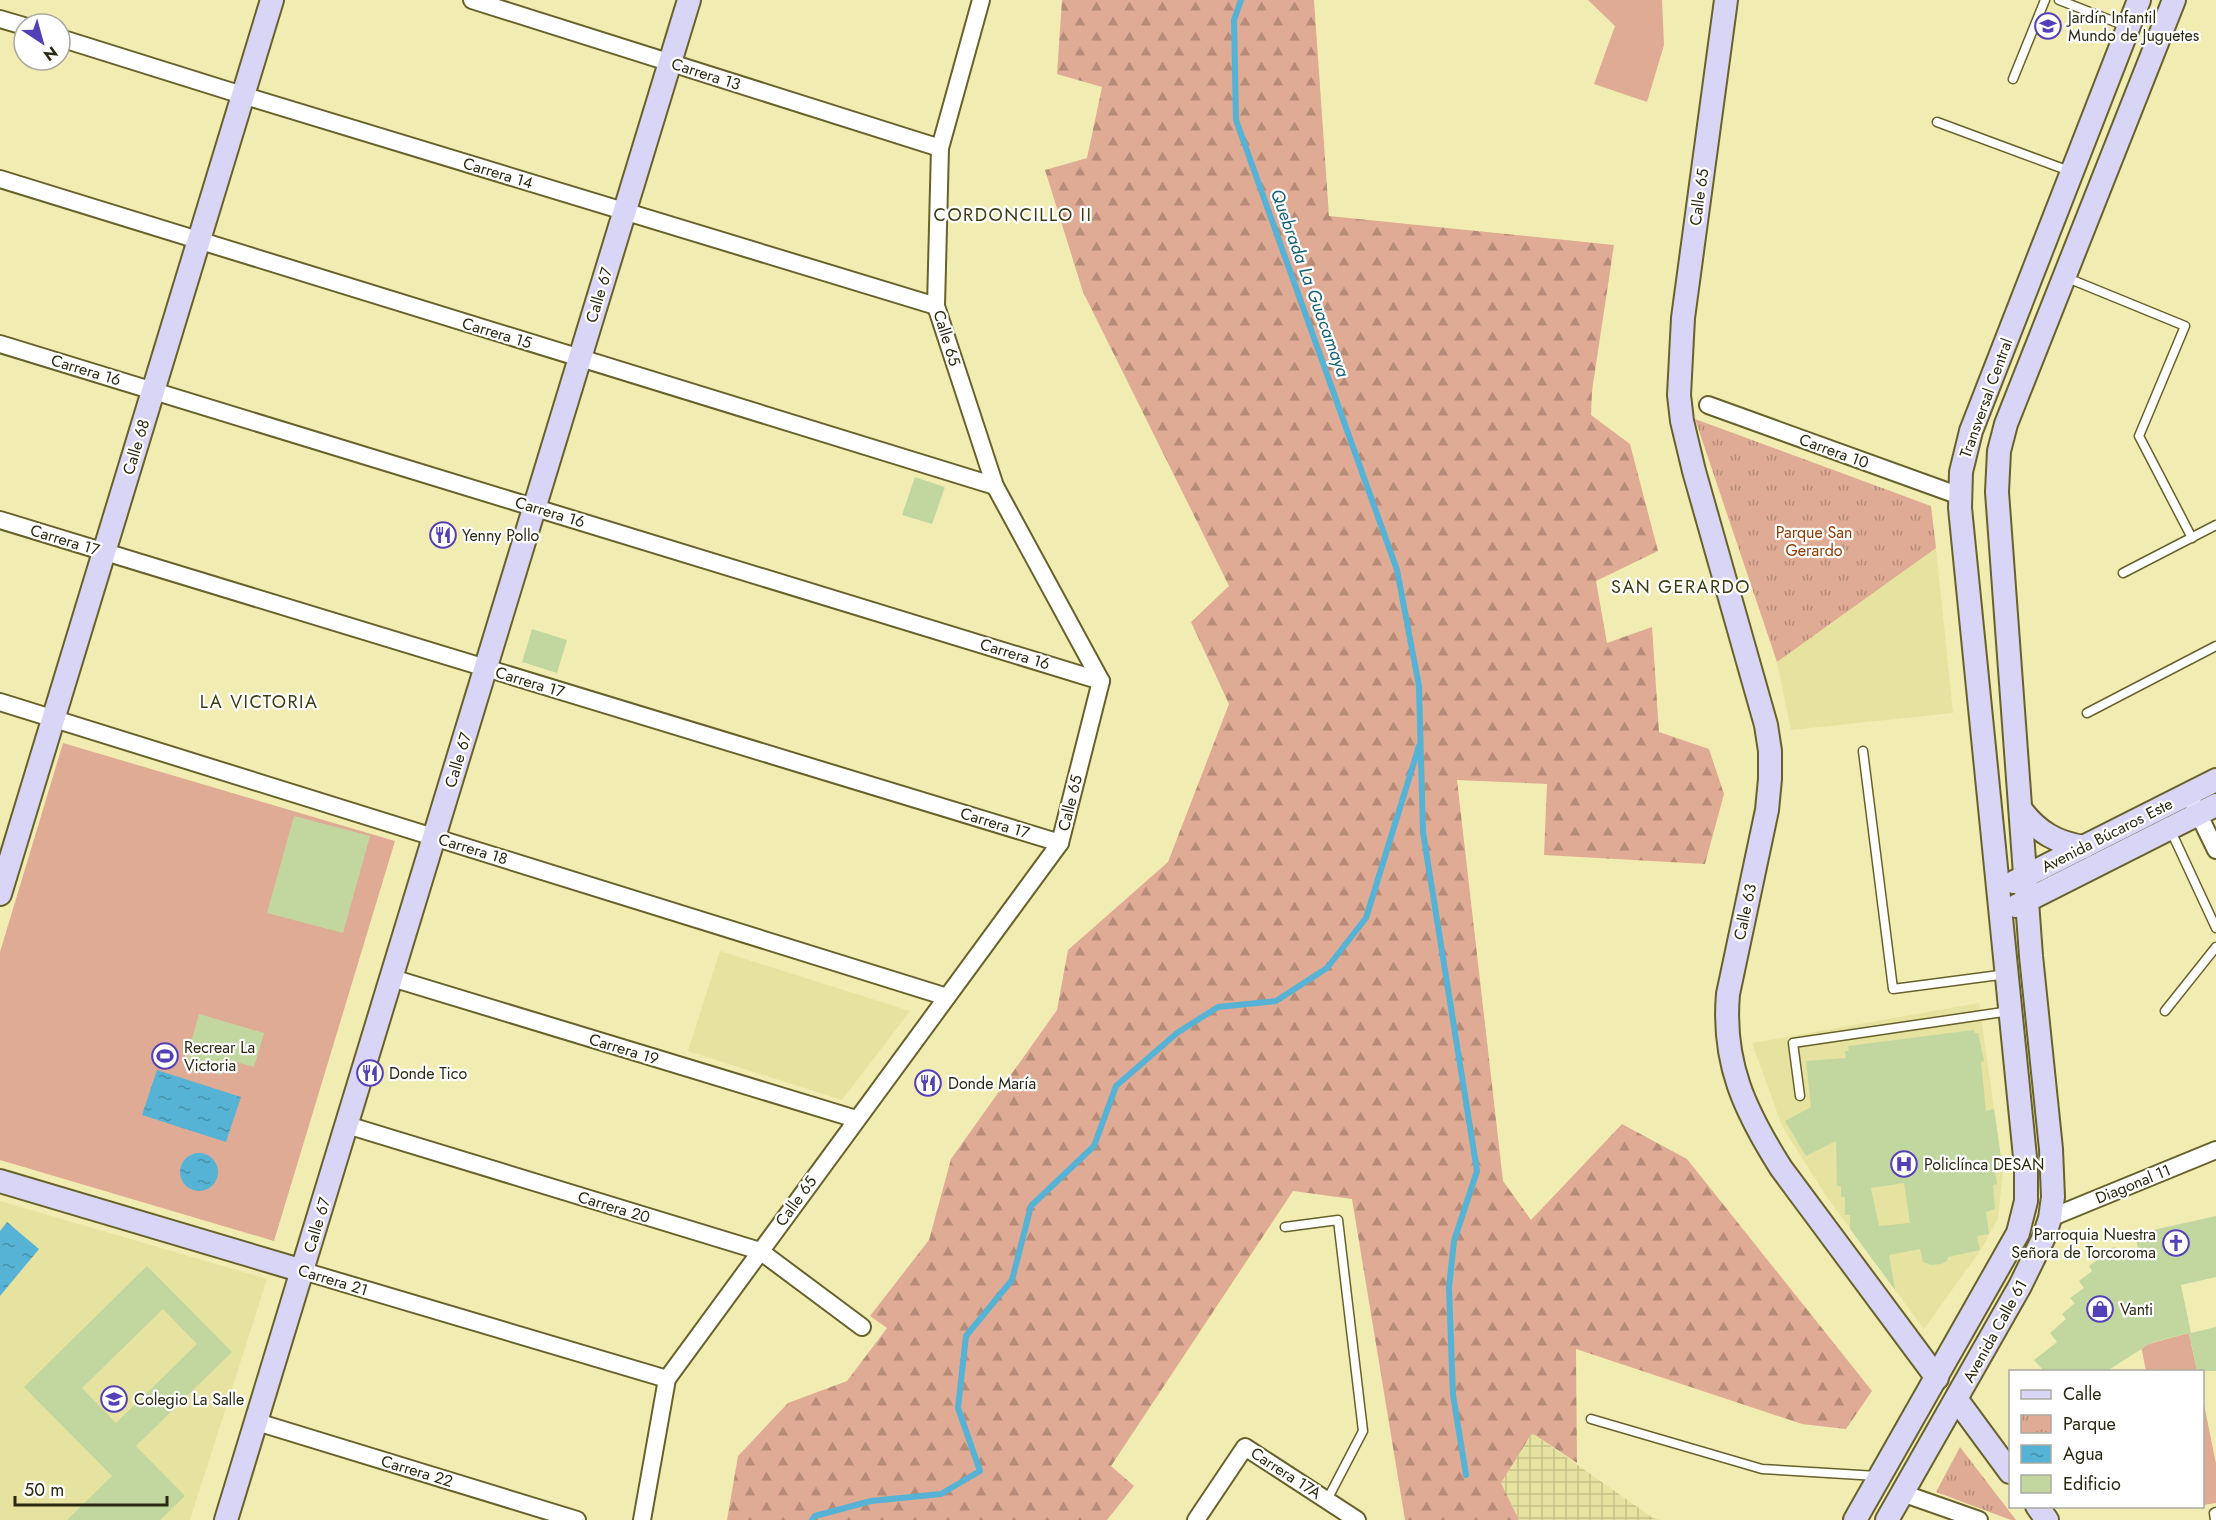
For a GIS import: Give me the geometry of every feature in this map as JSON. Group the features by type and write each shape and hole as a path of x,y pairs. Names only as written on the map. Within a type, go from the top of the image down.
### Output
{"street":[{"name":"Calle 68","path":"0,894 4,863 53,718 272,0"},
{"name":"Carrera 13","path":"472,0 940,148"},
{"name":"Calle 67","path":"226,1520 689,0"},
{"name":"Calle 65","path":"642,1520 667,1379 1059,843 1101,681 995,486 936,306 940,148 981,0"},
{"name":"Calle 65","path":"1679,395 1683,318 1726,0"},
{"name":"Transversal Central","path":"1999,890 1960,496 1964,455 1971,431 2139,0"},
{"name":"Transversal Central","path":"2025,876 1997,492 1999,451 2006,424 2174,0"},
{"name":"Carrera 14","path":"72,42 936,306"},
{"name":"Carrera 15","path":"0,179 995,486"},
{"name":"Carrera 16","path":"0,344 1101,681"},
{"name":"Calle 63","path":"1679,395 1682,421 1694,471 1760,702 1770,751 1767,810 1728,994 1727,1039 1735,1077 1761,1136 1781,1168 1937,1378"},
{"name":"Carrera 10","path":"1708,405 1960,496"},
{"name":"Carrera 17","path":"0,520 1059,843"},
{"name":"Carrera 18","path":"0,702 947,997"},
{"name":"Avenida Búcaros Este","path":"1999,890 2216,780"},
{"path":"2189,794 2207,810 2216,850"},
{"name":"Avenida Búcaros Este","path":"2001,914 2207,810"},
{"path":"2022,811 2044,834 2070,845 2084,847"},
{"name":"Avenida Calle 61","path":"1887,1520 2020,1287 2044,1237 2050,1218 2054,1176 2025,876"},
{"name":"Avenida Calle 61","path":"1855,1520 2018,1233 2024,1215 2027,1191 2026,1167 1999,890"},
{"name":"Carrera 19","path":"392,978 856,1119"},
{"name":"Carrera 20","path":"347,1125 760,1251 862,1327"},
{"name":"Diagonal 11","path":"2050,1218 2216,1150"},
{"name":"Carrera 21","path":"0,1181 667,1379"},
{"path":"1957,1400 2009,1471"},
{"name":"Carrera 22","path":"256,1422 577,1520"},
{"name":"Carrera 17A","path":"1196,1520 1245,1447 1357,1520"},
{"path":"1902,1493 1979,1520"}],"lane":[{"path":"2013,79 2045,0"},
{"path":"2059,0 2129,27"},
{"path":"1937,122 2072,172"},
{"path":"2064,277 2185,326 2139,436 2192,537"},
{"path":"2123,573 2216,525"},
{"path":"2087,713 2216,646"},
{"path":"1863,751 1893,989 2007,974"},
{"path":"2170,828 2216,928"},
{"path":"2165,1011 2216,947"},
{"path":"1800,1096 1793,1043 2011,1011"},
{"path":"1285,1227 1338,1220 1363,1431 1327,1500"},
{"path":"1592,1419 1762,1469 1880,1476"},
{"path":"2215,1520 2214,1513 2216,1512"}],"shaded area":[{"path":"1936,548 1953,713 1791,730 1777,662"},
{"path":"720,951 910,1011 842,1100 688,1051"},
{"name":"Policlínca DESAN","path":"1979,1003 2003,1171 1998,1218 1982,1248 1924,1329 1826,1196 1782,1126 1752,1043"},
{"name":"Colegio La Salle","path":"0,1201 267,1279 190,1520 0,1520"},
{"path":"1532,1433 1653,1518 1660,1520 1519,1520 1501,1483"}],"green space":[{"path":"1062,0 1314,0 1329,216 1614,245 1592,391 1591,415 1630,444 1658,551 1596,581 1607,643 1652,627 1659,732 1709,749 1724,794 1705,864 1544,855 1547,784 1457,780 1503,1181 1531,1220 1622,1124 1687,1159 1872,1391 1846,1429 1802,1424 1576,1349 1577,1463 1532,1433 1501,1483 1519,1520 1405,1520 1352,1199 1293,1191 1111,1466 1134,1486 1107,1520 727,1520 738,1456 788,1403 847,1381 887,1328 870,1316 929,1240 951,1159 1057,1010 1068,950 1168,862 1229,704 1191,622 1229,586 1083,292 1045,170 1087,158 1102,87 1057,74"},
{"path":"1588,0 1662,0 1664,45 1647,102 1594,84 1615,26"},
{"name":"Parque San Gerardo","path":"1695,419 1931,506 1936,548 1777,662"},
{"name":"Recrear La Victoria","path":"63,743 395,841 274,1241 0,1160 0,952"},
{"path":"2189,1333 2197,1370 2146,1370 2141,1346"},
{"path":"2204,1404 2216,1464 2216,1503 2204,1505"},
{"path":"1960,1447 2016,1520 1936,1492"}],"water":[{"path":"157,1070 241,1097 226,1142 142,1115"},
{"path":"199,1153 213,1158 218,1172 213,1186 199,1191 185,1186 180,1172 185,1158"},
{"path":"7,1222 39,1249 0,1296 0,1231"}],"building":[{"path":"915,477 945,487 932,524 902,515"},
{"path":"532,629 567,640 557,673 522,662"},
{"path":"294,816 370,836 343,933 267,913"},
{"path":"199,1014 264,1033 254,1067 226,1059 221,1075 185,1064"},
{"name":"Policlínca DESAN","path":"1974,1030 1978,1033 1984,1061 1981,1062 1986,1111 1994,1109 2003,1171 1995,1171 1997,1184 1993,1185 1995,1209 1986,1212 1989,1234 1977,1236 1980,1250 1948,1257 1947,1261 1941,1264 1931,1265 1923,1262 1920,1249 1889,1255 1895,1290 1850,1229 1850,1215 1845,1215 1845,1197 1841,1197 1841,1186 1837,1186 1836,1141 1806,1156 1785,1121 1811,1107 1806,1061 1846,1058 1845,1051 1849,1051 1848,1046","holes":["1904,1183 1910,1223 1879,1226 1871,1188"]},
{"path":"2216,1216 2216,1277 2181,1285 2191,1333 2216,1327 2216,1371 2197,1370 2189,1333 2151,1343 2109,1370 2043,1370 2034,1360 2057,1342 2050,1333 2066,1319 2062,1314 2075,1303 2070,1298 2084,1288 2079,1281 2092,1271 2089,1266 2114,1247 2140,1259 2135,1234"},
{"path":"147,1266 232,1352 136,1446 185,1496 160,1520 67,1520 112,1476 24,1387","holes":["163,1309 197,1344 116,1423 82,1388"]}],"waterway":[{"name":"Quebrada La Guacamaya","path":"1241,0 1234,20 1236,120 1397,570 1419,686 1423,832 1477,1171 1454,1241 1449,1288 1453,1395 1466,1475"},
{"path":"812,1520 815,1516 871,1501 941,1494 980,1471 958,1408 966,1336 1012,1280 1031,1206 1094,1146 1116,1086 1177,1033 1218,1007 1276,1001 1327,968 1366,918 1419,746"}],"place":[{"name":"Jardín Infantil Mundo de Juguetes","path":"2048,26"},
{"name":"Yenny Pollo","path":"443,535"},
{"name":"Recrear La Victoria","path":"165,1056"},
{"name":"Donde Tico","path":"370,1073"},
{"name":"Donde María","path":"928,1083"},
{"name":"Policlínca DESAN","path":"1904,1164"},
{"name":"Parroquia Nuestra Señora de Torcoroma","path":"2176,1243"},
{"name":"Vanti","path":"2100,1309"},
{"name":"Colegio La Salle","path":"114,1399"}],"district":[{"name":"CORDONCILLO II","path":"1013,215"},
{"name":"SAN GERARDO","path":"1681,587"},
{"name":"LA VICTORIA","path":"259,702"}]}
